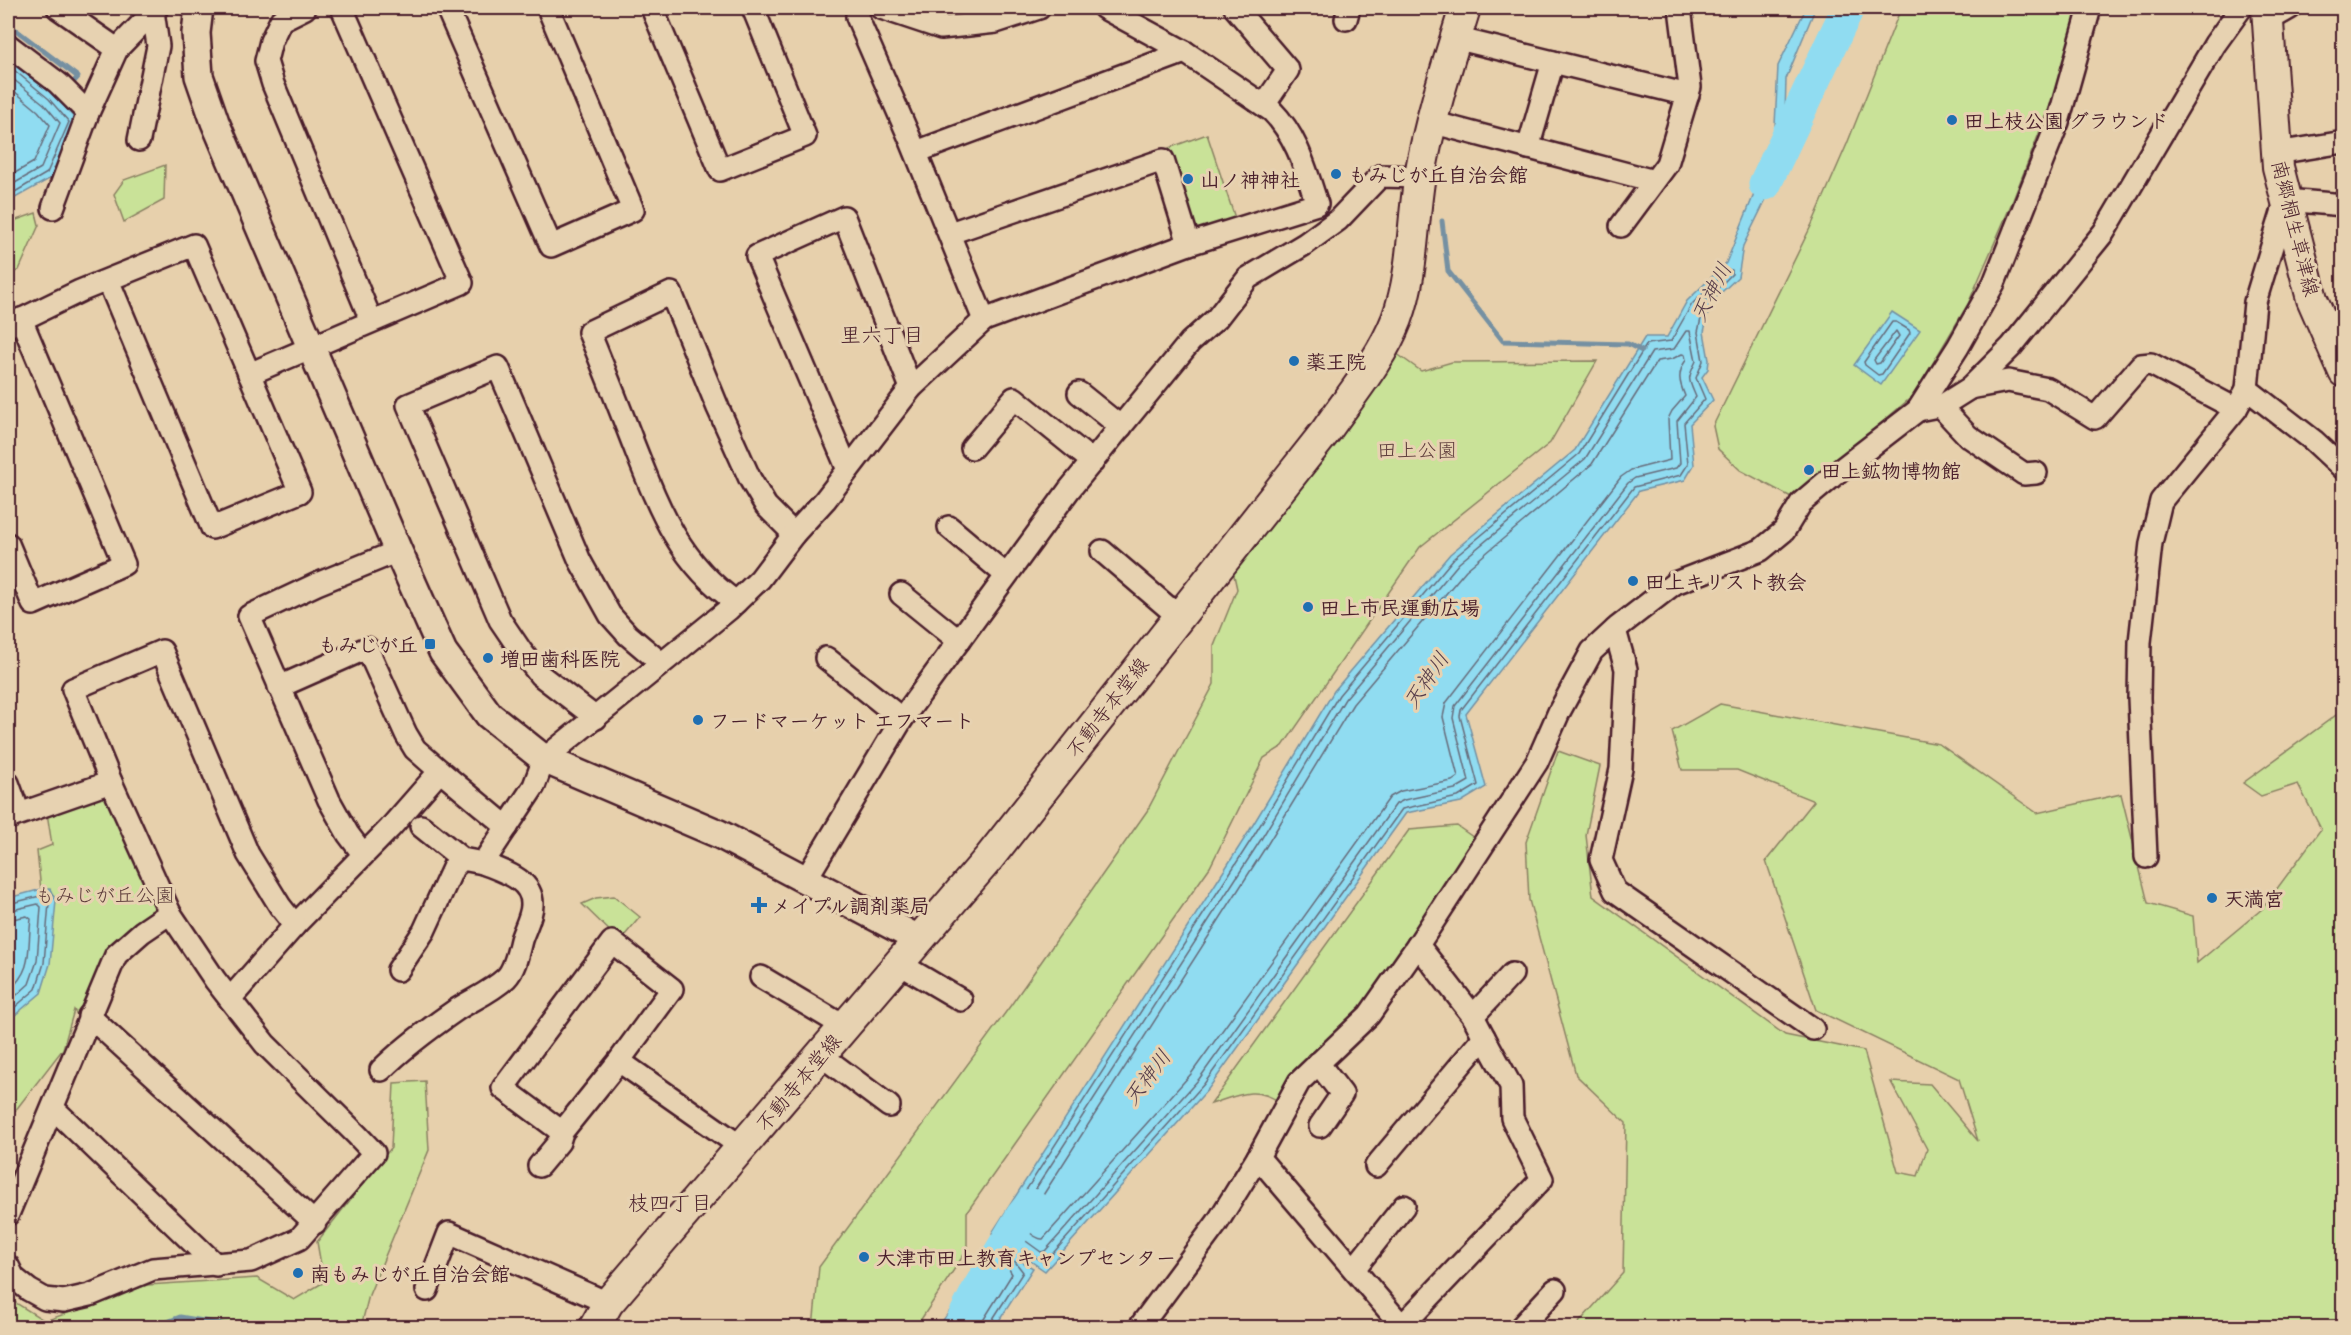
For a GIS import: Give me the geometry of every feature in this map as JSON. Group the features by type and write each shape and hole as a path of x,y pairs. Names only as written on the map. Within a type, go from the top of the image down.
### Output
{"main road":[{"name":"不動寺本堂線","path":"601,1316 989,858 1326,430 1376,360 1397,318 1408,278 1420,177 1431,122 1465,8"},
{"name":"南郷桐生草津線","path":"2276,12 2278,167 2312,299 2343,372"}],"street":[{"path":"58,8 117,50"},
{"path":"199,8 196,33 199,76 215,122 310,347 443,651 489,715 544,759 719,834 920,940"},
{"path":"305,8 280,20 271,41 266,62 273,84 371,320"},
{"path":"249,374 462,283 342,8"},
{"path":"447,8 551,246 633,210 548,8"},
{"path":"652,8 720,170 805,136 753,8"},
{"path":"857,8 857,17 950,233 984,320"},
{"path":"882,8 941,28 996,22 1039,8"},
{"path":"483,863 534,786 544,759 736,602 760,579 794,534 825,500 911,388 984,320 1189,244 1317,204 1300,154 1280,119 1264,105 1185,52 1104,8"},
{"path":"1235,8 1288,70 1264,105"},
{"path":"1621,226 1667,164 1688,95 1690,87 1680,8"},
{"path":"1139,1328 1217,1223 1258,1157 1299,1082 1369,1015 1418,945 1537,762 1559,712 1592,651 1675,583 1761,550 1784,531 1801,503 1918,410 1958,347 1994,283 2058,122 2090,8"},
{"path":"1918,410 1940,405 1970,388 2011,347 2104,232 2215,44 2241,8"},
{"path":"53,208 88,113 117,50 155,9"},
{"path":"139,140 158,46 155,9"},
{"path":"1455,38 1688,95"},
{"path":"8,45 58,83 88,113"},
{"path":"916,152 1185,52"},
{"path":"1528,148 1553,62"},
{"path":"1431,122 1654,181"},
{"path":"2277,153 2343,142"},
{"path":"950,233 1163,160 1189,244"},
{"path":"806,879 902,719 1069,490 1190,342 1217,318 1248,278 1338,220 1380,176 1420,177"},
{"path":"2146,857 2139,698 2140,642 2151,543 2161,501 2236,409 2247,389 2255,302 2286,200 2343,205"},
{"path":"848,470 757,256 844,217 911,388"},
{"path":"8,544 33,604 124,564 14,322 80,291 194,245 300,492 212,528 108,280"},
{"path":"736,602 717,589 696,568 675,539 657,503 589,332 671,293 750,479 765,506 794,534"},
{"path":"1970,388 2008,381 2048,389 2095,418 2141,365 2151,364 2236,409"},
{"path":"596,718 540,675 500,620 408,405 498,367 580,561 610,615 628,635 661,663"},
{"path":"2247,389 2314,441 2343,469"},
{"path":"1079,393 1121,427"},
{"path":"972,448 1014,398 1093,462"},
{"path":"1940,405 1968,436 2024,474 2036,473"},
{"path":"949,527 1006,576"},
{"path":"363,854 348,834 329,800 249,616 317,584 398,551"},
{"path":"1102,551 1178,616"},
{"path":"901,594 959,641"},
{"path":"1615,630 1626,669 1622,769 1601,860 1616,891 1813,1029"},
{"path":"279,687 367,648 415,749 507,827"},
{"path":"8,1266 14,1278 29,1290 45,1299 64,1300 90,1295 153,1269 251,1261 299,1239 374,1153 265,1044 230,999 170,913 111,782 73,689 162,651 248,854 280,906 295,925"},
{"path":"826,658 902,719"},
{"path":"230,999 295,925 390,828 440,771"},
{"path":"8,783 14,815 111,782"},
{"path":"381,1070 394,1057 456,1010 490,991 508,976 532,905 523,883 510,874 483,863 462,859 422,826"},
{"path":"398,970 424,931 453,868 462,859"},
{"path":"8,1214 116,955 142,932 170,913"},
{"path":"539,1166 559,1142 562,1132 620,1061 672,989 612,942 503,1088 562,1132"},
{"path":"1258,1157 1403,1327 1542,1179 1512,1118 1511,1086 1473,1016 1418,945"},
{"path":"900,964 961,1000"},
{"path":"1473,1016 1512,974"},
{"path":"761,977 845,1027"},
{"path":"89,1016 315,1223"},
{"path":"1376,1166 1484,1037"},
{"path":"822,1056 889,1106"},
{"path":"620,1061 743,1148"},
{"path":"1318,1063 1342,1094 1320,1126"},
{"path":"53,1108 216,1265"},
{"path":"1354,1269 1404,1206"},
{"path":"427,1290 449,1233 601,1316"},
{"path":"1520,1328 1555,1290"}],"green space":[{"path":"1901,8 2078,8 2058,85 2013,200 1968,304 1914,395 1793,498 1740,470 1718,449 1713,426 1813,222"},
{"path":"1207,134 1236,221 1195,234 1166,149"},
{"path":"165,165 164,200 124,222 114,194 124,180"},
{"path":"36,213 39,225 19,270 8,276 8,223"},
{"name":"田上公園","path":"1393,351 1421,371 1452,362 1597,361 1550,443 1420,547 1283,746 1264,758 1210,867 967,1212 967,1250 916,1327 813,1328 819,1267 1011,1005 1147,811 1214,684 1214,646 1237,589 1233,571"},
{"path":"1720,704 1939,744 2037,813 2121,794 2148,903 2193,916 2197,963 2262,909 2321,829 2298,784 2261,796 2243,783 2343,710 2343,1327 1575,1327 1623,1273 1626,1123 1576,1075 1529,900 1526,842 1558,751 1600,766 1586,835 1593,896 1785,1035 1864,1051 1898,1172 1918,1176 1927,1149 1891,1082 1930,1084 1978,1141 1959,1079 1816,1010 1766,861 1814,801 1737,770 1682,770 1672,731"},
{"name":"もみじが丘公園","path":"108,790 160,910 108,949 77,1015 74,1010 63,1049 8,1120 8,1018 43,911 37,851 52,845 47,813"},
{"path":"1457,826 1477,840 1388,978 1281,1103 1263,1094 1247,1093 1211,1104 1409,830"},
{"path":"614,896 640,917 620,941 582,904 596,898"},
{"path":"425,1081 429,1150 369,1295 361,1327 8,1327 8,1298 45,1321 147,1285 257,1278 294,1300 324,1282 317,1242 391,1148 394,1083"}],"water":[{"path":"1806,8 1815,9 1786,79 1784,150 1773,185 1743,246 1738,277 1710,303 1704,332 1709,360 1708,369 1702,377 1713,400 1690,424 1694,465 1685,480 1639,491 1466,714 1486,787 1461,802 1406,813 1209,1088 1045,1271 1022,1255 1019,1260 1033,1268 995,1327 938,1327 998,1246 1010,1253 1014,1250 992,1233 1248,833 1334,691 1450,554 1575,450 1645,337 1667,337 1687,301 1726,263 1774,145 1778,66"},
{"path":"8,57 54,94 76,120 51,178 8,202"},
{"path":"1892,312 1920,330 1881,385 1854,365"},
{"path":"50,889 56,901 50,964 41,993 8,1021 8,898"}],"waterway":[{"name":"天神川","path":"1765,184 1848,8"},
{"path":"8,24 78,77 69,87"},
{"path":"1442,221 1448,271 1503,341 1628,344 1642,351"},
{"name":"天神川","path":"959,1328 979,1288 1031,1205"},
{"path":"152,1328 180,1317 244,1328"}],"place":[{"name":"田上枝公園 グラウンド","path":"1952,120"},
{"name":"もみじが丘自治会館","path":"1336,174"},
{"name":"山ノ神神社","path":"1188,179"},
{"name":"薬王院","path":"1294,361"},
{"name":"田上鉱物博物館","path":"1809,470"},
{"name":"田上キリスト教会","path":"1633,581"},
{"name":"田上市民運動広場","path":"1308,607"},
{"name":"もみじが丘","path":"430,644"},
{"name":"増田歯科医院","path":"488,658"},
{"name":"フードマーケット エフマート","path":"698,720"},
{"name":"天満宮","path":"2212,898"},
{"name":"メイプル調剤薬局","path":"759,905"},
{"name":"大津市田上教育キャンプセンター","path":"864,1257"},
{"name":"南もみじが丘自治会館","path":"298,1273"}],"district":[{"name":"里六丁目","path":"882,334"},
{"name":"枝四丁目","path":"670,1202"}]}
